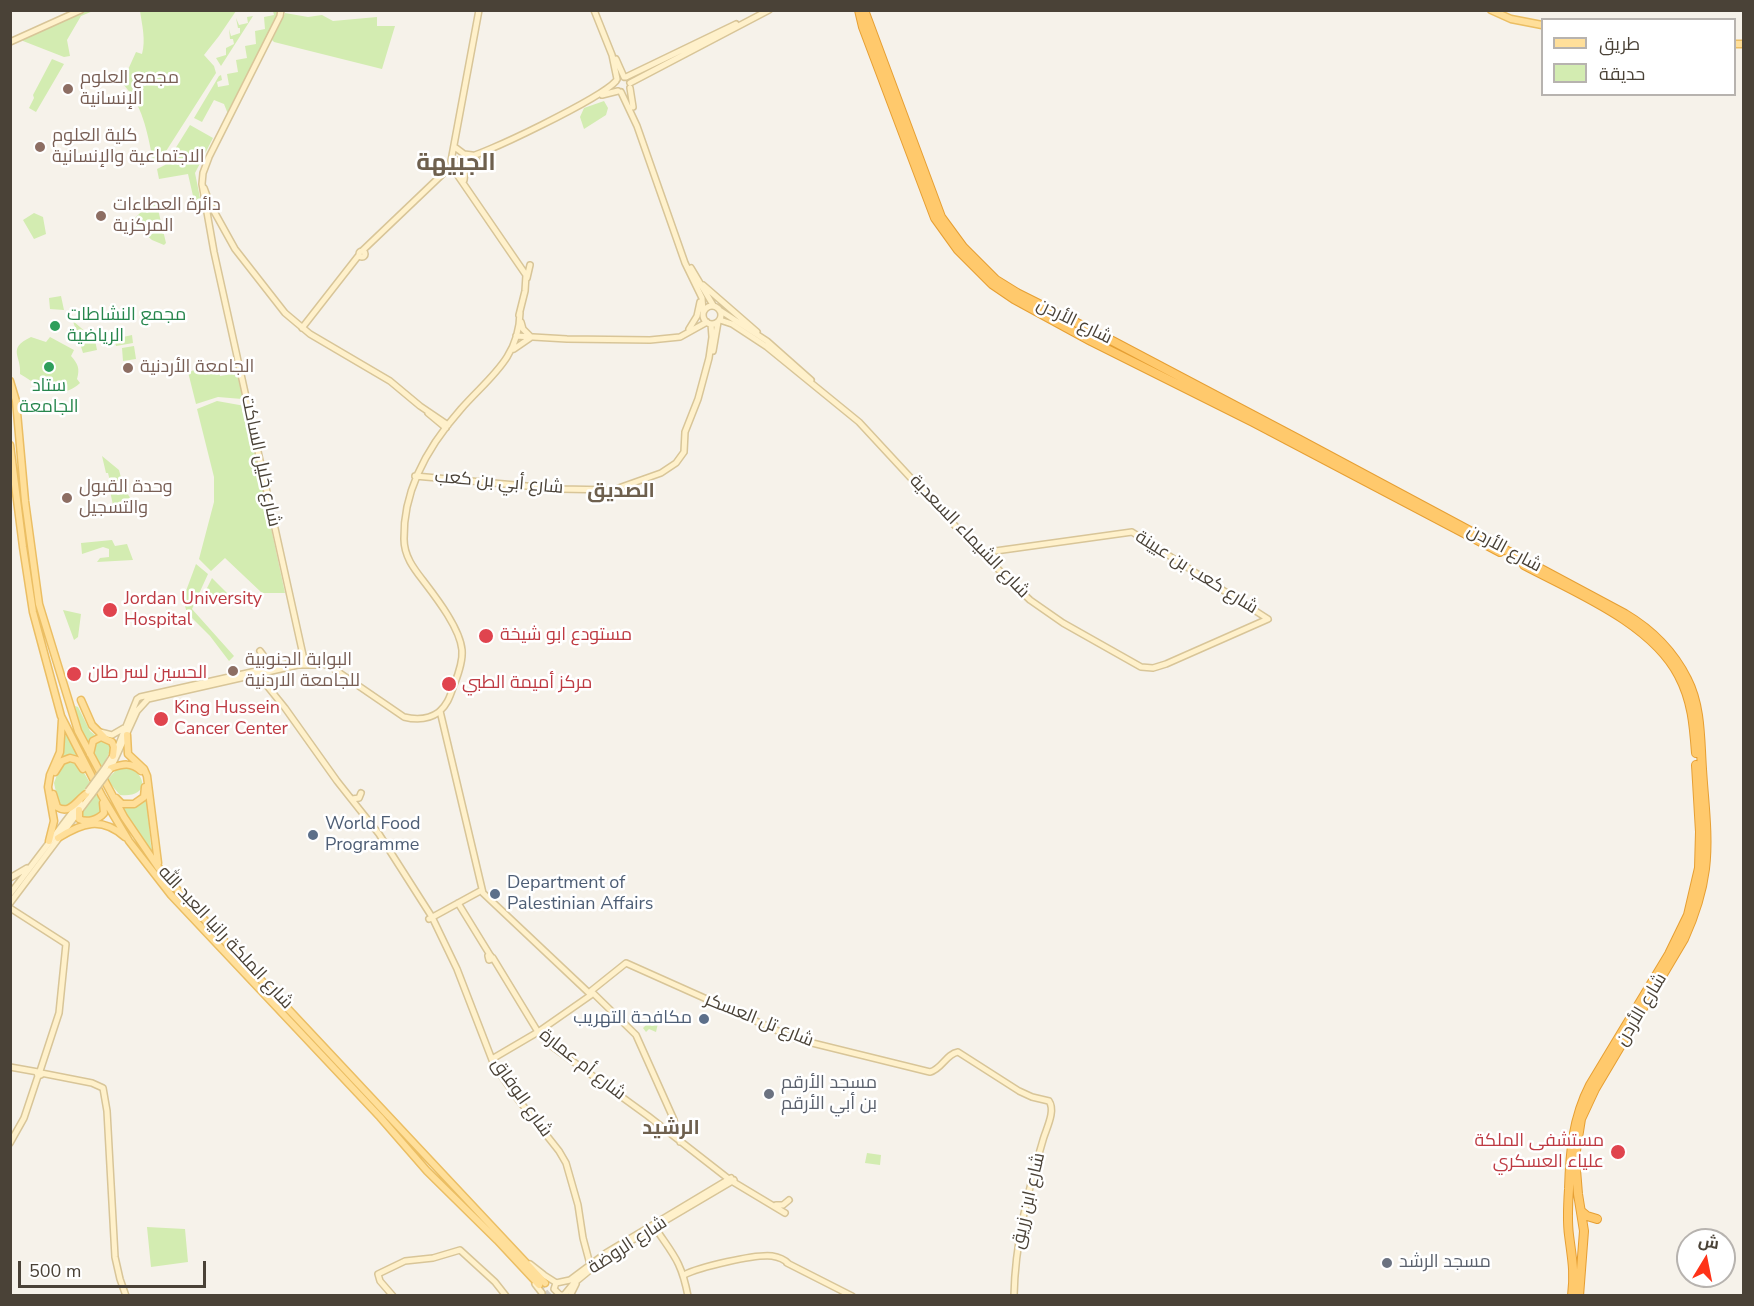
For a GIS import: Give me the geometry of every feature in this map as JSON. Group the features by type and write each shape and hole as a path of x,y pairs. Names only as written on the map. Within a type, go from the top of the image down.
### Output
{"highway":[{"name":"شارع الأردن","path":"859,10 863,27 935,218 945,235 978,271 1004,292 1091,341 1429,514 1622,619 1654,642 1680,677 1689,701 1693,725 1700,832 1698,880 1680,934 1620,1032 1579,1108 1571,1144 1568,1210 1568,1234 1577,1263 1579,1296"},
{"name":"شارع الأردن","path":"864,10 933,199 946,225 976,261 996,280 1625,614 1662,643 1687,678 1699,726 1706,848 1703,880 1684,939 1633,1023 1584,1111 1579,1127 1575,1157 1584,1232 1572,1296"},
{"path":"1062,316 1065,320 1108,343 1105,345 1091,341"},
{"path":"1124,347 1117,346 1115,349 1159,374"},
{"path":"1568,1210 1576,1213 1580,1209 1590,1217 1598,1219"}],"main road":[{"path":"1491,10 1511,19 1541,23"},
{"path":"1497,10 1520,19 1541,23"},
{"name":"شارع الملكة رانيا العبد الله","path":"10,381 16,401 30,543 43,622 76,725 124,817 158,867 186,900 491,1223 540,1284"},
{"name":"شارع الملكة رانيا العبد الله","path":"10,445 31,602 61,716 91,779 129,841 171,895 380,1117 427,1171 540,1284"},
{"path":"30,543 31,526"},
{"path":"81,699 96,731 113,745 113,756"},
{"path":"49,841 54,821 49,781 62,742 61,716"},
{"path":"76,725 80,720 89,719"},
{"path":"127,735 128,754 144,769 147,776 158,867"},
{"path":"90,755 93,741 98,737 105,738"},
{"path":"88,793 71,808 59,809 53,793 55,772 62,761 72,758 77,760 91,779"},
{"path":"108,769 125,764 135,766 144,778 145,793 138,803 126,805 109,790"},
{"path":"79,810 78,818 81,820 99,818 105,811 102,796"},
{"path":"58,838 73,829 97,823 114,828 129,841"}],"street":[{"path":"10,41 74,10"},
{"path":"10,41 81,10"},
{"name":"شارع خليل الساكت","path":"281,10 206,164 202,184 303,663"},
{"path":"479,10 452,167 525,275"},
{"path":"595,10 630,85 632,105 691,272"},
{"path":"595,10 612,55 616,87 637,126 691,272 713,305 708,306 689,329 677,337"},
{"path":"464,180 466,170 477,157 607,90 616,80 762,10"},
{"path":"302,328 351,263 452,167 599,97 626,91 630,85 769,10"},
{"path":"457,133 456,148 469,192"},
{"path":"456,148 465,155 477,157"},
{"path":"452,167 460,163"},
{"path":"207,205 237,251 279,306 302,328 390,381 429,410 447,427"},
{"path":"303,651 314,661 327,665 404,717 421,719 432,716 440,711 449,700 462,655 456,633 448,617 411,564 405,551 405,518 416,476 447,427 460,409 495,375 512,350 520,315 525,275 529,265 518,263"},
{"path":"698,285 703,300 703,313"},
{"path":"689,329 700,306 698,285"},
{"path":"698,285 754,328 762,338"},
{"name":"شارع الشيماء السعدية","path":"713,305 762,338 813,384"},
{"path":"516,335 637,341 677,337 714,322 721,311"},
{"path":"703,313 714,322"},
{"path":"520,315 522,328 531,337"},
{"name":"شارع الشيماء السعدية","path":"714,322 732,324 758,340 859,422 1009,583 1044,610 1141,667"},
{"name":"شارع أبي بن كعب","path":"416,476 569,489 618,489 661,474 683,455 685,432 715,343 714,322"},
{"path":"489,380 516,335"},
{"path":"512,350 531,337"},
{"name":"شارع كعب بن عيينة","path":"981,553 1110,533 1134,532 1268,619 1166,664 1153,668 1141,667"},
{"name":"شارع خليل الساكت","path":"300,643 303,663"},
{"name":"شارع الوفاق","path":"260,651 263,655 262,671 265,682 379,834 425,908 457,969 492,1059 517,1098 563,1156 570,1174 592,1266"},
{"path":"108,769 142,696 314,661"},
{"path":"303,663 336,671"},
{"path":"81,699 93,725 102,734 115,734 122,730 148,699 262,671"},
{"path":"262,671 265,682"},
{"path":"249,676 265,682"},
{"path":"440,711 448,746 453,756 482,891 535,944 627,1027 640,1043 671,1114 678,1138"},
{"path":"10,894 49,841 108,769 127,735 130,721"},
{"path":"10,903 79,810 88,793"},
{"path":"352,799 357,799 361,793"},
{"path":"10,878 31,865"},
{"path":"431,919 482,891"},
{"name":"شارع أم عمارة","path":"457,905 538,1032 549,1044 678,1138"},
{"path":"10,908 66,944 58,1013 24,1118 10,1143"},
{"name":"شارع تل العسكر","path":"591,993 626,963 796,1039 933,1072 952,1054 958,1052 1019,1091 1032,1097 1049,1100 1052,1108"},
{"path":"492,1059 538,1032 591,993"},
{"path":"10,1066 88,1084 101,1090 106,1114 115,1257 119,1278 126,1296"},
{"name":"شارع ابن زريق","path":"1014,1296 1020,1232 1052,1108"},
{"path":"671,1114 678,1138"},
{"path":"666,1128 670,1127 672,1122"},
{"name":"شارع أم عمارة","path":"657,1123 732,1180 786,1212 776,1205 732,1180"},
{"name":"شارع الروضة","path":"567,1295 577,1280 600,1257 732,1180"},
{"path":"776,1205 783,1205 789,1200"},
{"path":"491,1223 535,1268 556,1282 554,1289 561,1295 567,1295"},
{"path":"655,1225 683,1273 688,1296"},
{"name":"شارع الروضة","path":"541,1295 547,1284 570,1280 655,1225"},
{"name":"شارع الوفاق","path":"584,1232 583,1238 592,1266"},
{"path":"393,1296 380,1281 378,1274 409,1260 433,1258 460,1250 495,1282 506,1296"},
{"path":"590,1254 600,1257"},
{"path":"683,1273 755,1257 772,1256 852,1296"},
{"path":"540,1284 541,1295"}],"green space":[{"path":"84,11 93,11 81,16 67,40 70,56 64,57 23,41 23,38"},
{"path":"140,11 236,11 204,55 214,66 216,73 161,159 155,162 139,109 122,83 136,52 142,54 144,38"},
{"path":"273,11 277,11 277,15 228,114 224,104 214,100 202,122 194,118 219,76 221,75 222,80 217,82 218,87 229,85 227,74 238,72 236,60 247,58 245,46 256,44 255,31 265,29 264,17 274,15"},
{"path":"285,13 308,17 322,15 333,21 377,17 377,26 395,26 382,69 274,42 272,40"},
{"path":"253,16 221,66 216,58 226,55 226,48 234,44 233,39 230,39 229,29 231,36 240,33 236,18 239,25 248,23 247,17"},
{"path":"52,59 64,64 36,112 29,108 34,98 33,95"},
{"path":"604,101 608,108 606,115 584,129 580,117 584,108"},
{"path":"190,125 213,138 195,173 202,208 196,209 188,174 159,179 157,169 165,165"},
{"path":"153,200 156,201 166,243 164,245 152,240 131,222"},
{"path":"34,213 43,217 46,234 34,239 23,220"},
{"path":"61,296 64,310 50,309 49,298"},
{"path":"73,321 95,340 97,350 83,353"},
{"path":"132,335 133,343 116,346 114,339"},
{"name":"ستاد الجامعة","path":"31,337 46,342 50,337 74,350 71,356 78,366 77,379 80,383 72,389 58,392 42,387 20,374 17,349 23,341"},
{"path":"134,346 136,359 123,361 122,348"},
{"path":"217,363 220,376 238,373 242,399 218,397 196,404 188,372"},
{"path":"217,401 245,406 285,593 262,593 225,558 211,571 199,559 214,502 214,477 197,409"},
{"path":"102,456 119,470 124,489 134,503 125,506 113,505 108,482 110,481"},
{"path":"112,540 115,546 127,544 133,560 97,562 100,558 109,557 109,549 103,547 82,554 81,543"},
{"path":"196,564 208,574 192,609 234,656 229,661 210,636 187,613 183,599"},
{"path":"212,578 230,596 219,605 206,590"},
{"path":"63,610 81,614 78,637 74,640"},
{"path":"75,706 78,707 90,731 95,735 88,745 78,724"},
{"path":"66,731 80,760 72,754 61,758"},
{"path":"100,740 107,742 111,749 102,768 93,751"},
{"path":"69,759 79,764 90,783 70,808 59,806 54,783 61,764"},
{"path":"128,766 140,776 142,786 135,793 120,795 107,780 118,768"},
{"path":"146,790 151,846 155,857 116,799 133,800"},
{"path":"96,793 102,806 100,816 82,819 80,814"},
{"path":"653,1016 659,1019 656,1032 649,1029 646,1032 643,1028 646,1025 644,1023"},
{"path":"867,1153 881,1155 880,1165 865,1163"},
{"path":"147,1227 185,1229 188,1262 151,1267"}],"tunnel":[{"path":"539,1285 549,1296"}],"place":[{"name":"مجمع العلوم الإنسانية","path":"68,89"},
{"name":"كلية العلوم الاجتماعية والإنسانية","path":"40,147"},
{"name":"دائرة العطاءات المركزية","path":"101,216"},
{"name":"مجمع النشاطات الرياضية","path":"55,326"},
{"name":"ستاد الجامعة","path":"49,367"},
{"name":"الجامعة الأردنية","path":"128,368"},
{"name":"وحدة القبول والتسجيل","path":"67,498"},
{"name":"Jordan University Hospital","path":"110,610"},
{"name":"مستودع ابو شيخة","path":"486,636"},
{"name":"البوابة الجنوبية للجامعة الاردنية","path":"233,671"},
{"name":"الحسين لسر طان","path":"74,674"},
{"name":"مركز أميمة الطبي","path":"449,684"},
{"name":"King Hussein Cancer Center","path":"161,719"},
{"name":"World Food Programme","path":"313,835"},
{"name":"Department of Palestinian Affairs","path":"495,894"},
{"name":"مكافحة التهريب","path":"704,1019"},
{"name":"مسجد الأرقم بن أبي الأرقم","path":"769,1094"},
{"name":"مستشفى الملكة علياء العسكري","path":"1618,1152"},
{"name":"مسجد الرشد","path":"1387,1263"}],"district":[{"name":"الجبيهة","path":"456,164"},
{"name":"الصديق","path":"621,492"},
{"name":"الرشيد","path":"671,1129"}]}
